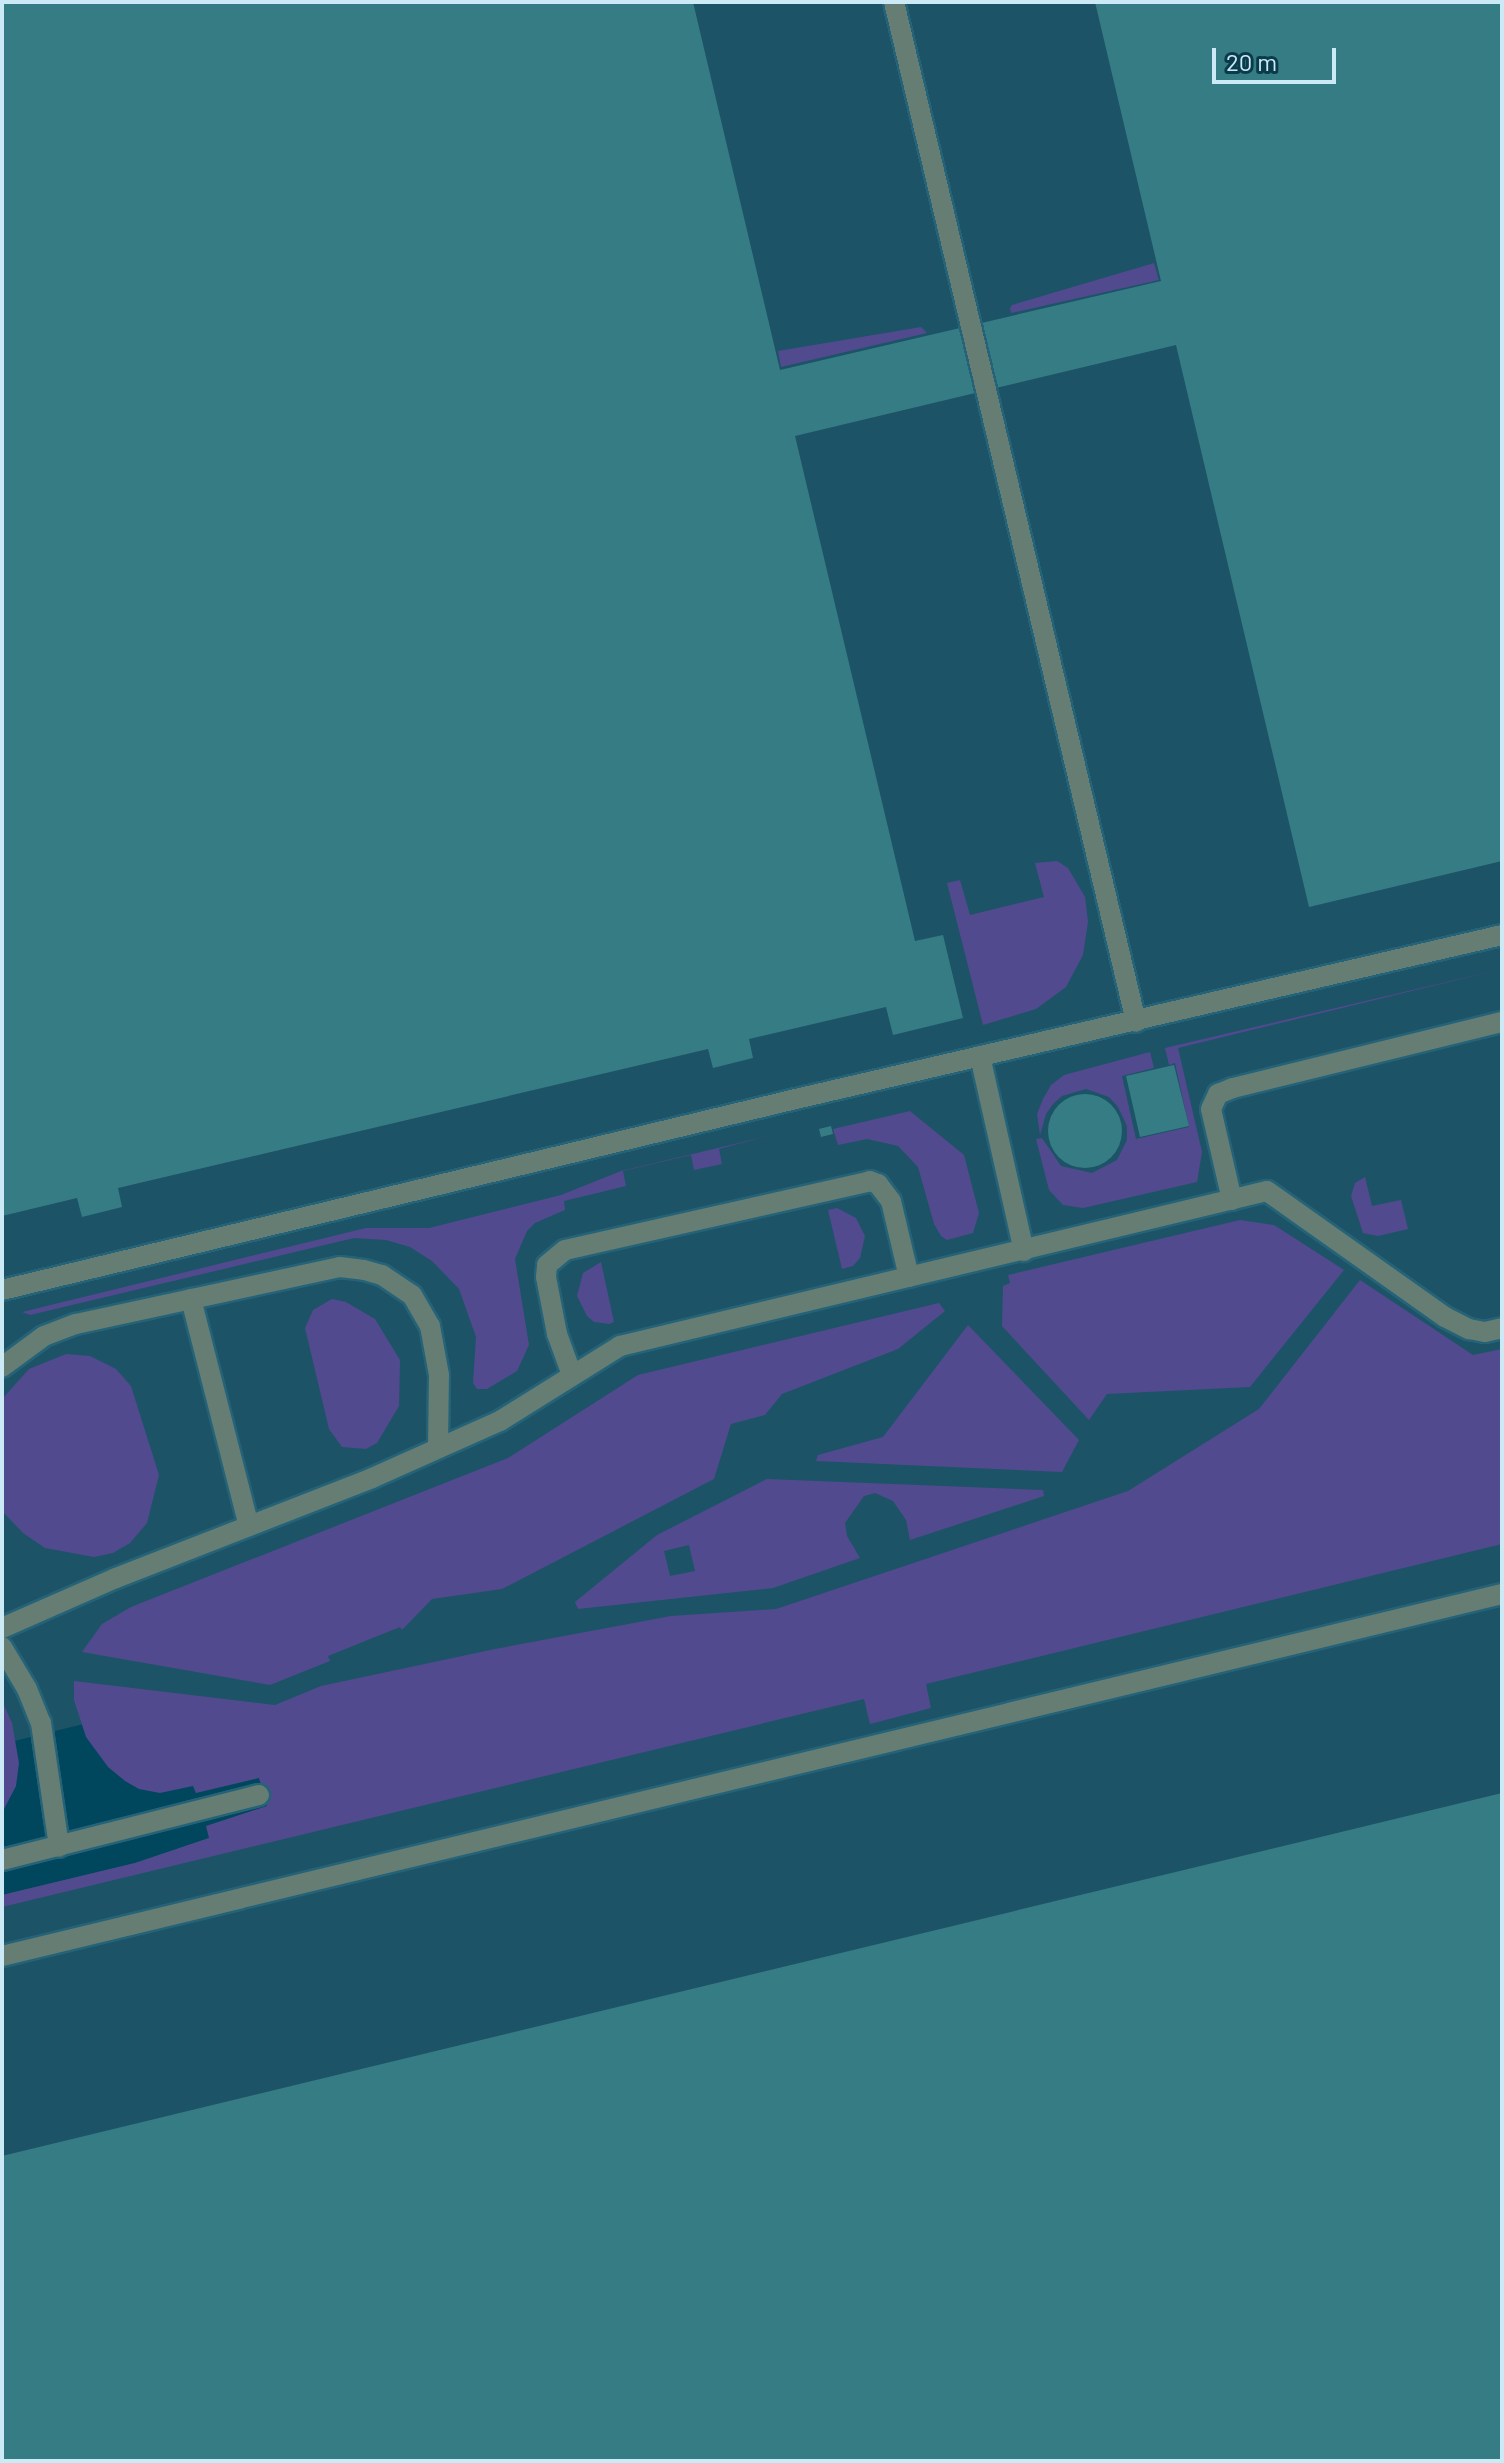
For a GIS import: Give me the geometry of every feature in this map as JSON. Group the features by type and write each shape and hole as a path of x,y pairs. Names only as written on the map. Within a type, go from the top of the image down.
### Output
{"lane":[{"path":"894,2 1136,1022"},
{"path":"2,1290 980,1056 1502,935"},
{"path":"1232,1200 1211,1109 1218,1094 1502,1022"},
{"path":"980,1056 1024,1251"},
{"path":"572,1375 557,1334 546,1277 547,1265 565,1250 870,1181 878,1184 891,1201 909,1277"},
{"path":"2,1628 372,1478 511,1415 599,1356 642,1339 1267,1191 1445,1317 1477,1331 1502,1328"},
{"path":"2,1367 44,1336 76,1324 340,1267 364,1270 399,1285 420,1306 435,1345 439,1375 438,1448"},
{"path":"191,1299 249,1526"},
{"path":"2,1956 1502,1594"},
{"path":"2,1647 27,1689 41,1723 59,1847"},
{"path":"2,1860 259,1795"}],"shaded area":[{"path":"2,2 1502,2 1502,1478 205,1786 149,1708 2,1744"},
{"path":"1154,263 1159,280 1011,313 1012,305"},
{"path":"921,327 927,333 781,367 778,351"},
{"path":"1057,861 1068,868 1085,897 1088,922 1083,955 1066,987 1036,1009 983,1025 947,883 960,880 970,915 1044,897 1035,863"},
{"path":"1502,969 1178,1048 1202,1152 1197,1182 1083,1208 1063,1205 1049,1190 1036,1139 1042,1138 1061,1166 1092,1173 1117,1160 1127,1140 1127,1126 1118,1107 1109,1097 1086,1089 1062,1096 1053,1104 1046,1114 1040,1135 1037,1114 1043,1099 1051,1085 1064,1075 1150,1052 1154,1068 1122,1076 1136,1139 1189,1127 1175,1063 1169,1065 1165,1048"},
{"path":"910,1111 964,1155 979,1213 973,1233 947,1240 941,1236 934,1224 918,1167 898,1146 867,1139 838,1145 833,1129"},
{"path":"772,1135 719,1149 722,1164 694,1170 691,1155 623,1171 626,1186 564,1201 565,1210 535,1223 527,1231 515,1259 529,1345 517,1371 487,1389 477,1389 473,1383 476,1337 459,1289 432,1261 410,1247 386,1240 354,1238 30,1315 22,1312 366,1228 429,1228 561,1195 621,1171"},
{"path":"1365,1177 1372,1206 1401,1200 1408,1229 1378,1236 1363,1233 1351,1196 1355,1183"},
{"path":"837,1208 856,1218 865,1236 860,1258 853,1266 842,1269 828,1210"},
{"path":"1240,1220 1274,1225 1344,1270 1250,1387 1107,1394 1089,1420 1002,1326 1003,1286 1010,1283 1008,1275"},
{"path":"601,1262 614,1322 609,1324 594,1322 587,1316 577,1296 583,1273"},
{"path":"1360,1280 1473,1355 1502,1349 1502,1544 926,1684 931,1708 870,1724 864,1699 2,1907 2,1895 135,1863 209,1838 206,1826 267,1806 259,1778 196,1793 193,1786 160,1793 139,1789 125,1781 108,1767 86,1737 74,1700 74,1681 275,1705 321,1686 495,1649 671,1616 776,1609 1128,1491 1259,1409"},
{"path":"332,1299 346,1302 375,1319 400,1360 399,1406 377,1443 366,1449 342,1447 329,1429 305,1328 313,1310"},
{"path":"939,1303 945,1311 898,1349 782,1394 765,1415 731,1424 714,1479 502,1589 432,1599 402,1630 400,1627 328,1656 330,1661 270,1685 82,1652 102,1624 131,1607 508,1458 638,1375"},
{"path":"968,1325 1079,1440 1062,1472 816,1461 818,1455 883,1437"},
{"path":"66,1354 90,1356 116,1369 131,1386 159,1475 147,1523 130,1543 113,1553 94,1557 45,1548 23,1533 2,1511 2,1399 29,1369"},
{"path":"767,1479 1043,1490 1044,1496 910,1540 906,1520 893,1501 875,1493 864,1496 845,1523 847,1536 860,1558 773,1588 578,1609 575,1602 657,1535","holes":["689,1545 695,1571 670,1576 664,1551"]},
{"path":"1502,1513 1502,2461 2,2461 2,1895 135,1863 209,1838"},
{"path":"2,1701 12,1723 19,1763 16,1786 2,1813"}],"building":[{"path":"2,2 693,2 780,370 1161,281 1095,2 1502,2 1502,861 1309,907 1176,345 795,436 915,941 943,935 963,1018 893,1035 886,1007 749,1039 753,1058 713,1068 708,1049 118,1188 122,1207 82,1217 77,1198 2,1216"},
{"path":"1174,1065 1189,1126 1140,1137 1126,1076"},
{"path":"1085,1094 1106,1100 1116,1110 1122,1131 1116,1152 1106,1162 1085,1168 1064,1162 1054,1152 1048,1131 1054,1110 1064,1100"},
{"path":"831,1126 833,1134 821,1137 819,1129"},
{"path":"1502,1793 1502,2461 2,2461 2,2156"}]}
